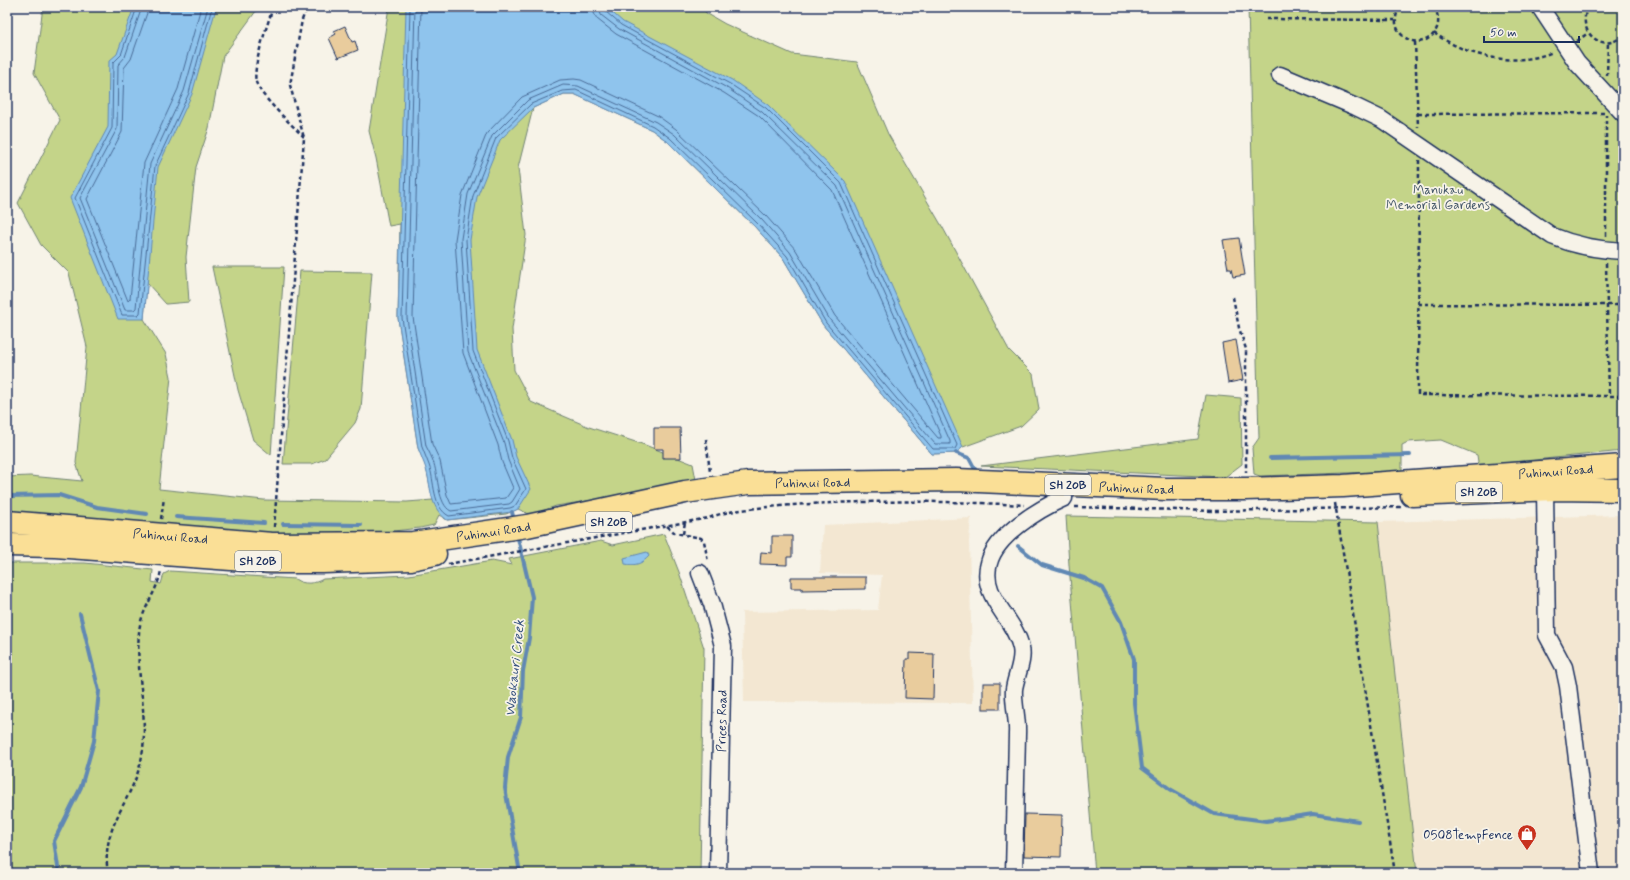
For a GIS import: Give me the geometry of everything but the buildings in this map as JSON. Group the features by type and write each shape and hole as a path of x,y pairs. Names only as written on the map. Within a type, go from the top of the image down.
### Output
{"highway":[{"name":"Puhinui Road","path":"7,545 55,546 271,562 411,559 501,542 528,531 685,492 748,483 956,480 1166,489 1246,489 1343,486 1623,466"},
{"name":"Puhinui Road","path":"528,531 714,502 852,492 899,492 1141,502 1334,498 1545,490 1623,490"},
{"name":"Puhinui Road","path":"7,522 272,544 413,544 501,542"}],"street":[{"path":"1540,7 1577,63 1606,96 1617,113"},
{"path":"1280,75 1371,114 1399,130 1552,236 1576,245 1606,251 1623,251"},
{"path":"1545,490 1547,635 1564,667 1568,686 1591,873"},
{"path":"1014,873 1017,733 1014,688 1022,655 1018,638 989,589 986,578 991,555 998,544 1009,533 1046,506 1064,498"},
{"name":"Prices Road","path":"704,569 723,646 718,873"}],"path":[{"path":"273,7 256,64 256,82 268,100 304,138"},
{"path":"272,544 304,138 290,85 302,20 307,7"},
{"path":"1400,7 1395,20 1396,26 1403,37 1415,42 1423,41 1429,38 1438,27 1437,14 1434,7"},
{"path":"1588,7 1585,13 1585,27 1594,39 1601,42 1608,42 1615,41 1623,35"},
{"path":"1266,19 1395,20"},
{"path":"1434,33 1448,43 1465,50 1493,58 1517,60 1547,55 1559,50"},
{"path":"1415,42 1419,145 1418,395 1623,396"},
{"path":"1608,42 1606,96 1606,251 1609,396"},
{"path":"1418,114 1617,113"},
{"path":"1233,297 1246,349 1246,489"},
{"path":"1418,304 1623,306"},
{"path":"706,439 712,488"},
{"path":"1334,498 1395,873"},
{"path":"501,542 600,538 712,517"},
{"path":"683,534 685,522"},
{"path":"666,526 675,532 694,535 704,540 704,569"},
{"path":"108,873 105,859 112,828 138,775 141,759 144,727 138,655 138,632 161,574 164,554"}],"shaded area":[{"path":"1623,515 1623,873 1417,873 1378,522"},
{"path":"971,518 969,541 973,703 744,702 742,612 878,610 882,575 820,573 823,525"}],"green space":[{"path":"43,7 259,7 223,56 209,128 196,167 186,257 189,302 166,304 147,283 144,319 166,354 171,377 159,489 264,500 407,502 433,500 426,467 418,448 398,318 400,224 389,226 376,158 369,131 389,7 704,7 706,13 725,24 792,54 857,62 888,134 943,228 1009,350 1033,374 1039,409 1021,426 963,447 956,453 932,454 823,325 783,258 755,227 667,141 652,130 574,94 564,94 533,108 518,168 526,235 512,329 514,370 531,402 589,427 645,445 693,464 696,480 680,486 556,506 531,515 518,509 506,514 447,520 439,515 434,525 420,528 323,539 221,528 76,520 7,513 7,477 30,476 82,481 76,463 87,347 69,273 41,245 18,203 60,120 34,73"},
{"name":"Manukau Memorial Gardens","path":"1248,7 1623,7 1623,451 1474,466 1478,462 1477,455 1441,440 1408,442 1402,445 1402,471 1260,476 1254,474 1252,448 1259,438"},
{"path":"212,267 284,267 271,455 253,440 238,390"},
{"path":"300,271 372,272 361,409 355,423 325,459 312,464 283,464"},
{"path":"1206,395 1241,398 1242,464 1225,477 981,466 1198,439"},
{"path":"1066,516 1378,522 1417,873 1095,873"},
{"path":"664,534 679,572 704,648 700,873 7,873 7,563 85,563 153,570 152,582 161,584 164,574 170,571 295,579 309,583 323,579 409,575 492,561 512,565 509,559 601,541 613,545"}],"water":[{"path":"134,7 219,7 215,12 192,94 158,167 144,319 118,319 70,198 108,127 109,61 117,54"},
{"path":"406,7 606,7 623,22 732,80 768,105 845,181 963,447 956,453 932,454 823,325 783,258 755,227 667,141 652,130 574,94 564,94 533,108 500,140 477,197 470,240 477,350 512,440 516,457 531,489 518,509 512,512 447,520 441,514 434,502 427,473 418,448 398,318"},
{"path":"647,552 649,556 641,563 632,565 625,564 624,558"}],"waterway":[{"path":"956,453 969,458 976,471"},
{"path":"1270,458 1410,455"},
{"path":"7,496 59,495 97,507 147,514"},
{"name":"Waokauri Creek","path":"512,512 514,521"},
{"path":"176,517 264,523"},
{"path":"283,524 361,525"},
{"name":"Waokauri Creek","path":"517,534 532,597 529,638 523,671 521,717 508,757 505,788 520,873"},
{"path":"1018,546 1042,565 1084,578 1102,588 1121,622 1134,659 1134,703 1142,768 1170,789 1214,814 1266,821 1313,814 1358,821"},
{"path":"59,873 54,841 81,787 94,741 99,691 80,614"}],"place":[{"name":"0508TempFence","path":"1527,851"}]}
